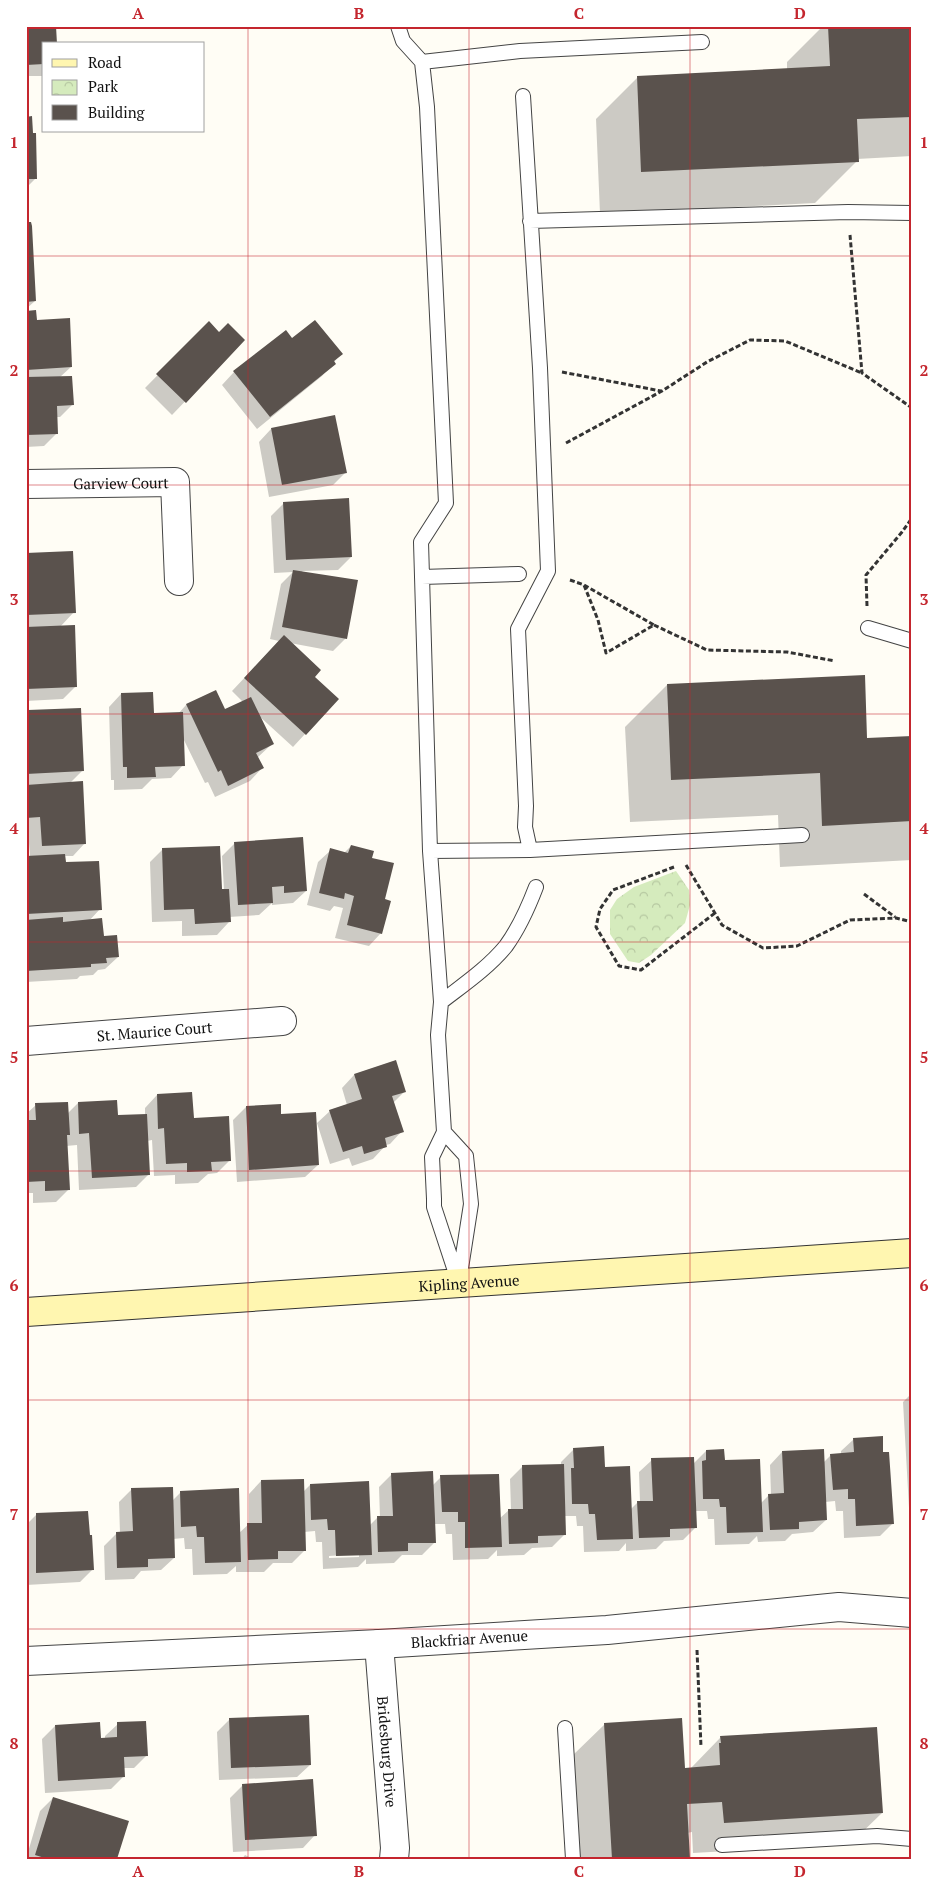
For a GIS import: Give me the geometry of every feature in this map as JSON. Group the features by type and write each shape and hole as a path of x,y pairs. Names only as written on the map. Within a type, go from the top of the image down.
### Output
{"main road":[{"name":"Kipling Avenue","path":"26,1312 912,1253"}],"street":[{"name":"Garview Court","path":"26,484 175,482 179,581"},
{"name":"St. Maurice Court","path":"26,1041 282,1021"},
{"name":"Blackfriar Avenue","path":"26,1661 379,1644 608,1630 839,1607 912,1613"},
{"name":"Bridesburg Drive","path":"379,1644 395,1838 394,1859"}],"lane":[{"path":"398,26 403,41 422,62 427,107 446,503 421,542 430,851 441,1002 438,1035 444,1132 432,1158 434,1207 459,1283"},
{"path":"422,62 520,51 702,42"},
{"path":"523,96 540,368 548,571 518,629 526,806 525,827 530,850"},
{"path":"530,220 848,212 912,213"},
{"path":"422,577 519,574"},
{"path":"868,628 912,642"},
{"path":"430,851 530,850 802,834"},
{"path":"441,1002 486,967 506,946 523,919 536,887"},
{"path":"444,1132 466,1156 471,1204 459,1283"},
{"path":"565,1728 573,1859"},
{"path":"722,1845 877,1836 912,1839"}],"path":[{"path":"848,212 862,373"},
{"path":"544,454 662,391 707,362 750,340 785,341 862,373 912,408"},
{"path":"540,368 662,391"},
{"path":"868,628 866,574 912,518"},
{"path":"548,571 584,585 654,624 707,650 788,652 835,661"},
{"path":"584,585 598,620 606,653 654,624"},
{"path":"685,863 722,925 763,948 797,946 850,920 896,918 912,922"},
{"path":"676,866 613,890 600,909 596,927 619,966 641,970 715,913"},
{"path":"864,894 896,918"},
{"path":"695,1621 701,1746"}],"green space":[{"path":"676,871 689,890 690,905 685,923 651,955 639,963 628,961 610,934 610,910 617,899 634,887"}],"building":[{"path":"26,26 56,26 57,42 42,42 42,64 26,65"},
{"path":"828,26 912,26 912,117 857,119 859,162 641,172 637,76 830,66"},
{"path":"32,116 33,133 36,133 37,179 26,179 26,117"},
{"path":"26,222 31,222 32,226 36,301 26,302"},
{"path":"36,310 37,320 70,318 72,367 26,370 26,311"},
{"path":"315,320 343,354 334,361 336,364 270,417 233,371 286,330 292,338"},
{"path":"209,321 219,332 228,323 245,340 186,403 156,374"},
{"path":"72,376 74,405 57,406 58,434 26,435 26,377"},
{"path":"335,415 347,473 282,485 271,428"},
{"path":"349,498 352,557 286,560 283,502"},
{"path":"73,551 76,613 26,615 26,553"},
{"path":"293,570 358,580 347,639 282,627"},
{"path":"75,625 77,687 26,689 26,627"},
{"path":"284,635 321,670 315,677 339,699 306,735 244,678"},
{"path":"865,675 867,738 912,736 912,821 822,826 820,773 671,780 667,684"},
{"path":"216,690 225,709 251,697 274,744 256,753 264,768 228,786 221,770 218,772 186,704"},
{"path":"153,692 154,713 183,712 185,766 155,767 156,777 127,778 127,767 123,767 121,693"},
{"path":"81,708 84,771 26,774 26,742 29,741 28,710"},
{"path":"83,781 86,844 42,846 40,817 26,818 26,785"},
{"path":"303,837 307,891 284,893 284,886 272,887 273,903 238,905 234,842"},
{"path":"351,845 374,851 372,858 394,863 385,899 391,901 382,934 347,925 354,896 345,893 344,899 319,893 330,848 348,853"},
{"path":"220,846 222,889 229,889 231,922 195,924 194,909 164,910 162,848"},
{"path":"65,854 66,862 99,861 102,910 26,914 26,856"},
{"path":"63,917 63,922 102,918 104,936 117,935 119,957 106,958 107,963 91,964 91,967 26,971 26,920"},
{"path":"396,1060 406,1092 392,1096 404,1132 385,1138 387,1147 364,1154 362,1146 343,1152 329,1110 362,1099 354,1074"},
{"path":"192,1092 194,1118 229,1116 231,1161 211,1162 212,1171 187,1172 187,1163 166,1164 164,1128 158,1129 157,1094"},
{"path":"117,1100 118,1115 147,1114 150,1175 92,1178 89,1133 79,1134 78,1102"},
{"path":"68,1102 70,1135 67,1135 70,1190 45,1191 45,1181 26,1182 26,1120 36,1120 35,1103"},
{"path":"281,1104 281,1114 316,1112 319,1165 249,1170 246,1106"},
{"path":"909,1395 912,1395 912,1425 910,1425"},
{"path":"883,1436 883,1452 889,1452 894,1524 856,1526 855,1499 848,1499 848,1489 833,1490 830,1454 854,1452 853,1438"},
{"path":"604,1446 605,1467 630,1466 633,1539 597,1540 595,1514 589,1514 588,1504 572,1504 571,1468 574,1468 573,1448"},
{"path":"724,1449 725,1460 760,1459 763,1532 727,1533 726,1507 720,1507 719,1499 703,1499 702,1461 706,1460 706,1450"},
{"path":"824,1449 827,1520 799,1522 799,1529 770,1530 768,1494 784,1493 782,1451"},
{"path":"694,1457 697,1528 670,1529 670,1537 639,1538 637,1501 653,1501 651,1458"},
{"path":"564,1464 566,1535 538,1536 538,1543 509,1544 508,1509 523,1509 522,1465"},
{"path":"433,1471 436,1543 408,1543 408,1551 378,1552 377,1516 393,1516 391,1473"},
{"path":"499,1474 502,1547 465,1548 465,1522 458,1522 458,1512 442,1512 440,1475"},
{"path":"304,1479 306,1551 278,1551 278,1559 248,1560 247,1523 262,1523 261,1480"},
{"path":"369,1481 372,1555 336,1556 335,1530 328,1530 327,1519 311,1520 310,1484"},
{"path":"173,1487 175,1558 148,1559 148,1567 117,1568 116,1532 133,1531 131,1488"},
{"path":"239,1488 241,1562 205,1563 204,1537 197,1537 196,1526 181,1527 180,1491"},
{"path":"88,1511 90,1535 92,1535 94,1570 36,1573 36,1513"},
{"path":"309,1715 311,1765 231,1768 229,1718"},
{"path":"682,1718 685,1768 720,1765 720,1736 877,1727 883,1813 724,1823 722,1802 687,1804 690,1859 612,1859 604,1723"},
{"path":"146,1721 148,1756 124,1757 125,1777 58,1781 55,1725 100,1722 101,1738 117,1737 117,1722"},
{"path":"313,1779 317,1836 245,1840 242,1784"},
{"path":"53,1797 129,1821 117,1859 48,1859 35,1855"}]}
